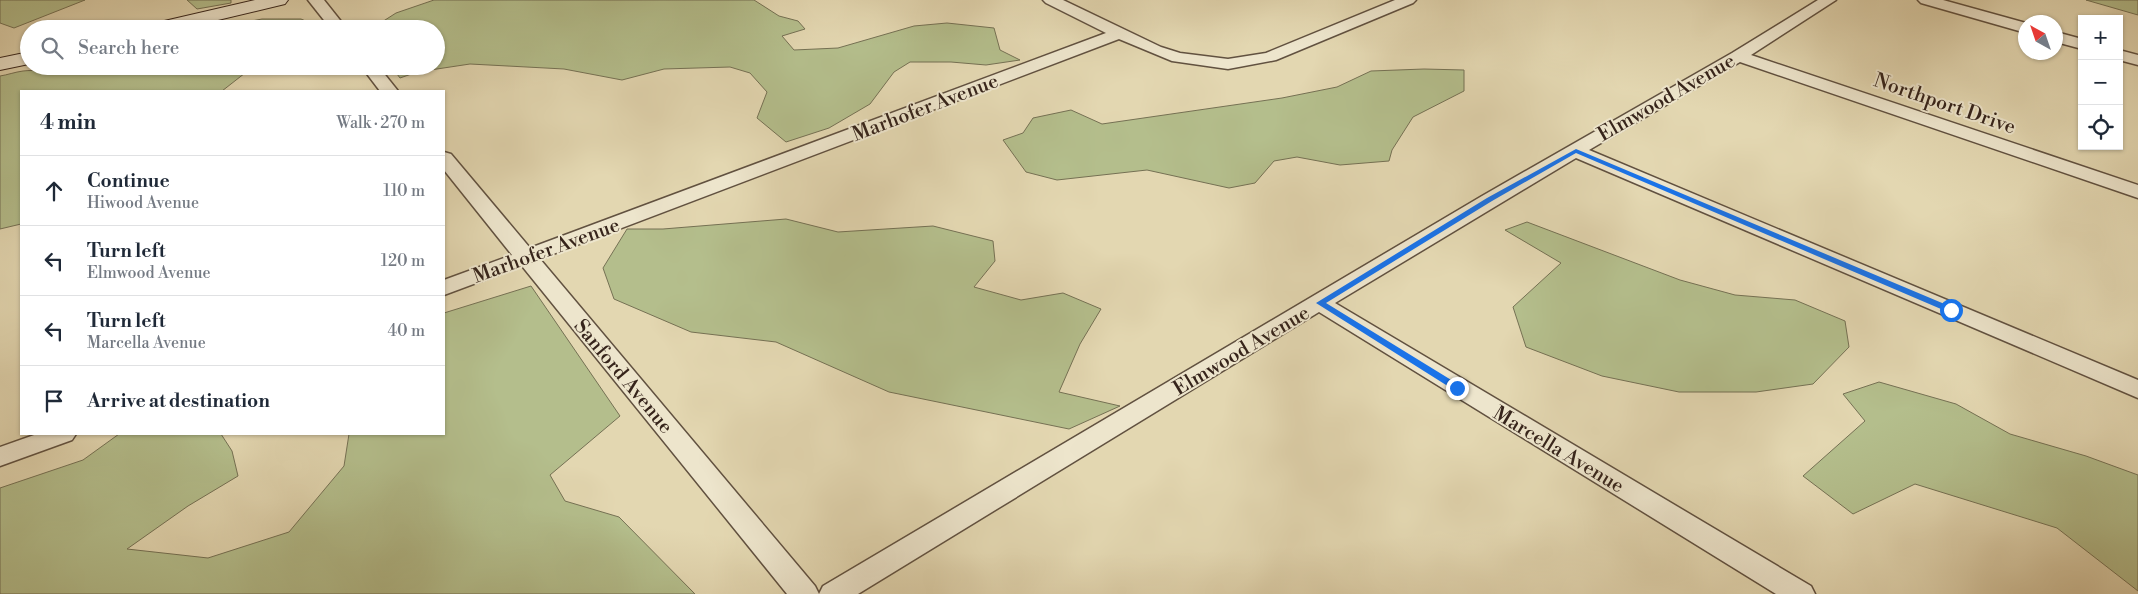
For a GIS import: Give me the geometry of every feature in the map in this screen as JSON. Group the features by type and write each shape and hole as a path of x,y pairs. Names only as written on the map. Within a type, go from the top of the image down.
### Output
{"main road":[{"path":"192,20 278,0"},
{"path":"0,64 20,60"}],"street":[{"path":"316,0 331,20"},
{"path":"1051,0 1178,58 1228,64 1270,58 1408,0"},
{"name":"Elmwood Avenue","path":"834,594 1489,200 1576,151 1703,74 1738,56 1828,0"},
{"path":"1926,0 2018,26"},
{"name":"Marhofer Avenue","path":"445,288 1120,33"},
{"path":"2063,38 2078,43"},
{"name":"Northport Drive","path":"1738,56 2138,192"},
{"path":"2123,56 2138,60"},
{"path":"376,75 388,90"},
{"path":"1576,151 2138,390"},
{"name":"Sanford Avenue","path":"445,159 804,594"},
{"name":"Marcella Avenue","path":"1320,303 1800,594"},
{"path":"0,457 60,435"}],"green space":[{"path":"0,0 85,0 34,20 20,20 20,26 14,28 0,23"},
{"path":"187,0 231,0 231,3 197,9"},
{"path":"434,0 754,0 779,16 798,21 805,29 782,36 794,50 838,48 914,26 947,23 994,28 1000,50 1020,60 986,65 951,62 910,62 894,72 870,104 829,128 786,142 757,118 767,92 750,73 730,67 664,69 622,80 564,69 470,64 445,68 445,20 385,20 396,13"},
{"path":"2086,0 2138,0 2138,15"},
{"path":"301,19 303,20 257,20"},
{"path":"1464,70 1464,91 1413,117 1392,150 1389,161 1340,165 1297,157 1274,161 1255,183 1229,188 1147,170 1057,180 1026,172 1003,140 1023,133 1033,118 1071,110 1102,124 1282,98 1337,87 1371,71"},
{"path":"20,71 20,75 242,75 223,90 20,90 20,224 0,229 0,76"},
{"path":"398,75 408,75 400,78"},
{"path":"786,219 838,232 933,226 993,241 995,261 974,287 1021,300 1063,293 1101,309 1080,344 1059,392 1120,406 1069,429 889,392 776,342 691,332 614,299 603,268 627,229 663,229"},
{"path":"1527,222 1680,280 1735,295 1795,300 1845,321 1849,347 1813,384 1756,392 1679,392 1602,376 1526,347 1513,307 1561,263 1505,230"},
{"path":"531,286 620,416 550,475 565,501 619,517 695,594 0,594 0,488 83,460 118,435 222,435 232,451 238,476 188,506 127,549 208,558 289,532 344,466 349,435 445,435 445,313"},
{"path":"1879,382 1956,404 2010,434 2086,456 2138,475 2138,591 2057,528 1915,484 1853,514 1803,476 1865,421 1843,394"}],"route":[{"path":"1457,388 1320,303 1489,200 1576,151 1951,310"}]}
